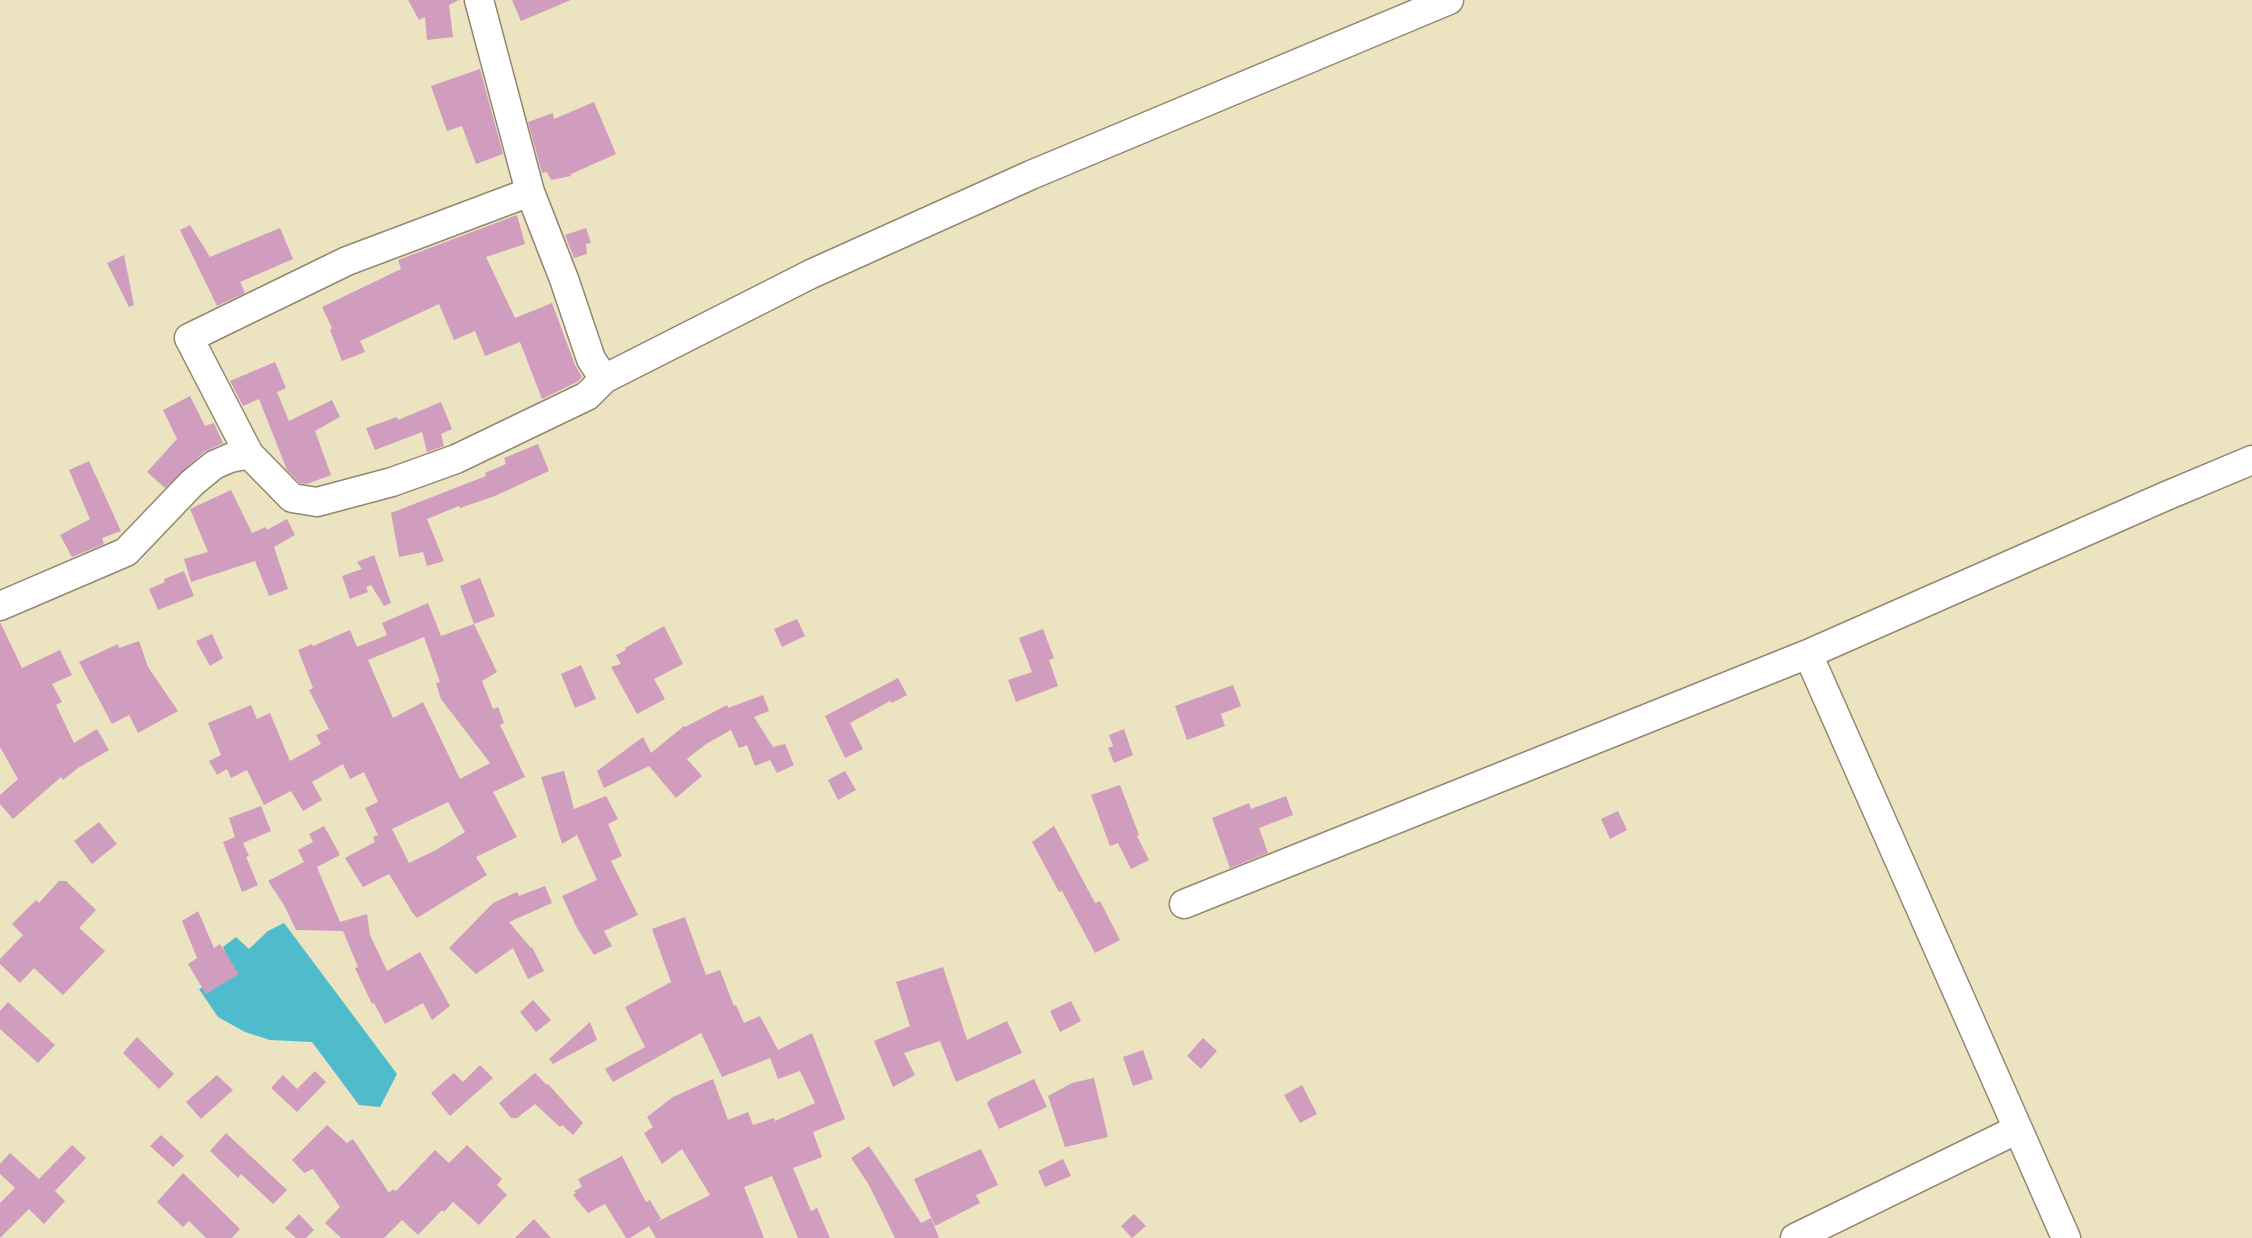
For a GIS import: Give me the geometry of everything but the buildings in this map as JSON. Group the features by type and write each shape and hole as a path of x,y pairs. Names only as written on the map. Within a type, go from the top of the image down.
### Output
{"street":[{"path":"479,0 530,192 564,279 591,359 604,379"},
{"path":"530,192 347,261 189,338 249,454 292,498 323,501 392,482 456,459 587,396 604,379 821,269 1031,175 1449,0"},
{"path":"0,606 126,552 206,470 230,458 249,454"},
{"path":"1184,904 1808,654 2252,460"},
{"path":"1808,654 2066,1238"},
{"path":"1795,1238 2018,1129"}],"water":[{"path":"284,923 397,1074 380,1107 359,1105 312,1042 270,1040 245,1032 218,1017 199,989 233,972 223,947 236,937 249,949 268,931"}]}
